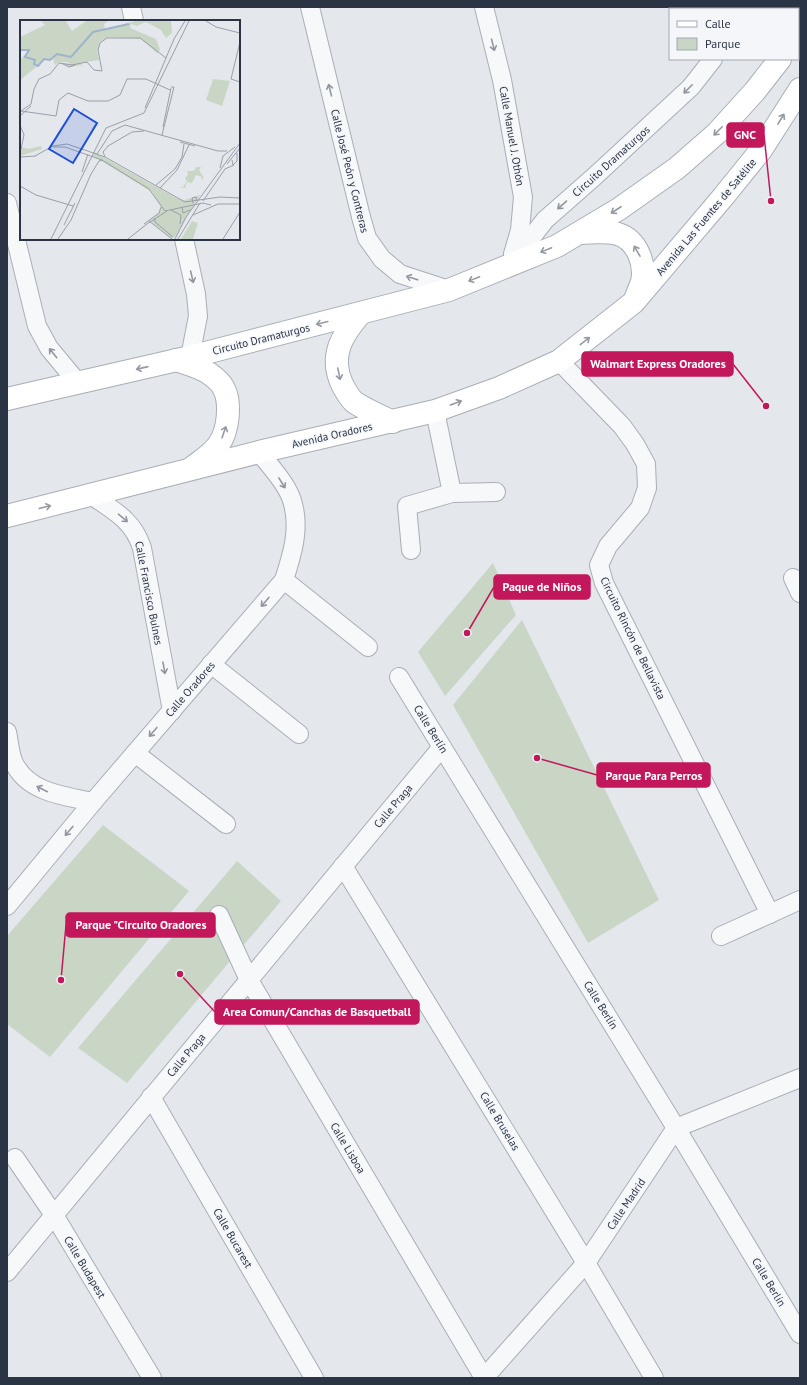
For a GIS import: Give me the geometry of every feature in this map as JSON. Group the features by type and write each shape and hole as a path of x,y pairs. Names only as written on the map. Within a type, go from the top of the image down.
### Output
{"main road":[{"path":"580,233 619,209 677,168 717,133 755,91 779,60"},
{"name":"Avenida Las Fuentes de Satélite","path":"634,302 761,150 800,89"},
{"path":"580,233 606,232 619,234 628,239 634,246 640,255 643,267 642,282 634,302"},
{"name":"Circuito Dramaturgos","path":"7,399 182,359 449,290 557,246 580,233"},
{"name":"Avenida Oradores","path":"7,516 259,452 435,411 499,388 559,361 634,302"},
{"path":"360,314 347,328 339,343 336,359 338,376 344,389 353,400 370,412 393,422"},
{"path":"182,359 211,374 223,387 228,402 228,418 225,433 219,444 211,454 189,470"}],"street":[{"path":"131,7 134,20"},
{"name":"Calle José Peón y Contreras","path":"310,7 367,238 382,259 400,274 449,290"},
{"name":"Calle Manuel J. Othón","path":"484,7 502,80 523,197 520,230 510,265"},
{"name":"Circuito Dramaturgos","path":"510,265 545,220 691,87 712,60"},
{"path":"7,203 37,326 49,348 78,383"},
{"path":"182,359 198,316 196,294 184,240"},
{"name":"Circuito Rincón de Bellavista","path":"559,361 622,426 635,444 646,464 648,488 640,508 608,546 599,565 604,583 770,914"},
{"path":"435,411 452,493"},
{"name":"Calle Oradores","path":"7,906 93,802 284,580 293,553 296,529 293,503 282,482 259,452"},
{"path":"411,550 407,506 452,493 496,492"},
{"name":"Calle Francisco Bulnes","path":"92,495 130,524 138,537 142,548 172,711"},
{"path":"284,580 368,647"},
{"path":"211,664 299,734"},
{"name":"Calle Berlín","path":"399,677 676,1128 800,1334"},
{"path":"7,732 14,765 27,781 47,792 93,802"},
{"name":"Calle Praga","path":"7,1272 442,747"},
{"path":"135,753 226,824"},
{"name":"Calle Bruselas","path":"343,866 586,1263 654,1378"},
{"path":"721,936 800,900"},
{"name":"Calle Lisboa","path":"218,915 249,980 484,1378"},
{"path":"676,1128 800,1078"},
{"name":"Calle Bucarest","path":"151,1098 314,1378"},
{"name":"Calle Madrid","path":"484,1378 586,1263 676,1128"},
{"name":"Calle Budapest","path":"15,1158 54,1216 152,1378"}],"green space":[{"path":"493,563 516,615 445,696 418,652"},
{"path":"522,620 659,900 588,943 453,705"},
{"path":"103,825 189,891 50,1057 7,1024 7,936"},
{"path":"237,861 281,901 127,1083 78,1048"}],"place":[{"name":"GNC","path":"771,201"},
{"name":"Walmart Express Oradores","path":"766,406"},
{"name":"Paque de Niños","path":"467,633"},
{"name":"Parque Para Perros","path":"537,758"},
{"name":"Area Comun/Canchas de Basquetball","path":"180,974"},
{"name":"Parque \"Circuito Oradores","path":"61,980"}]}
